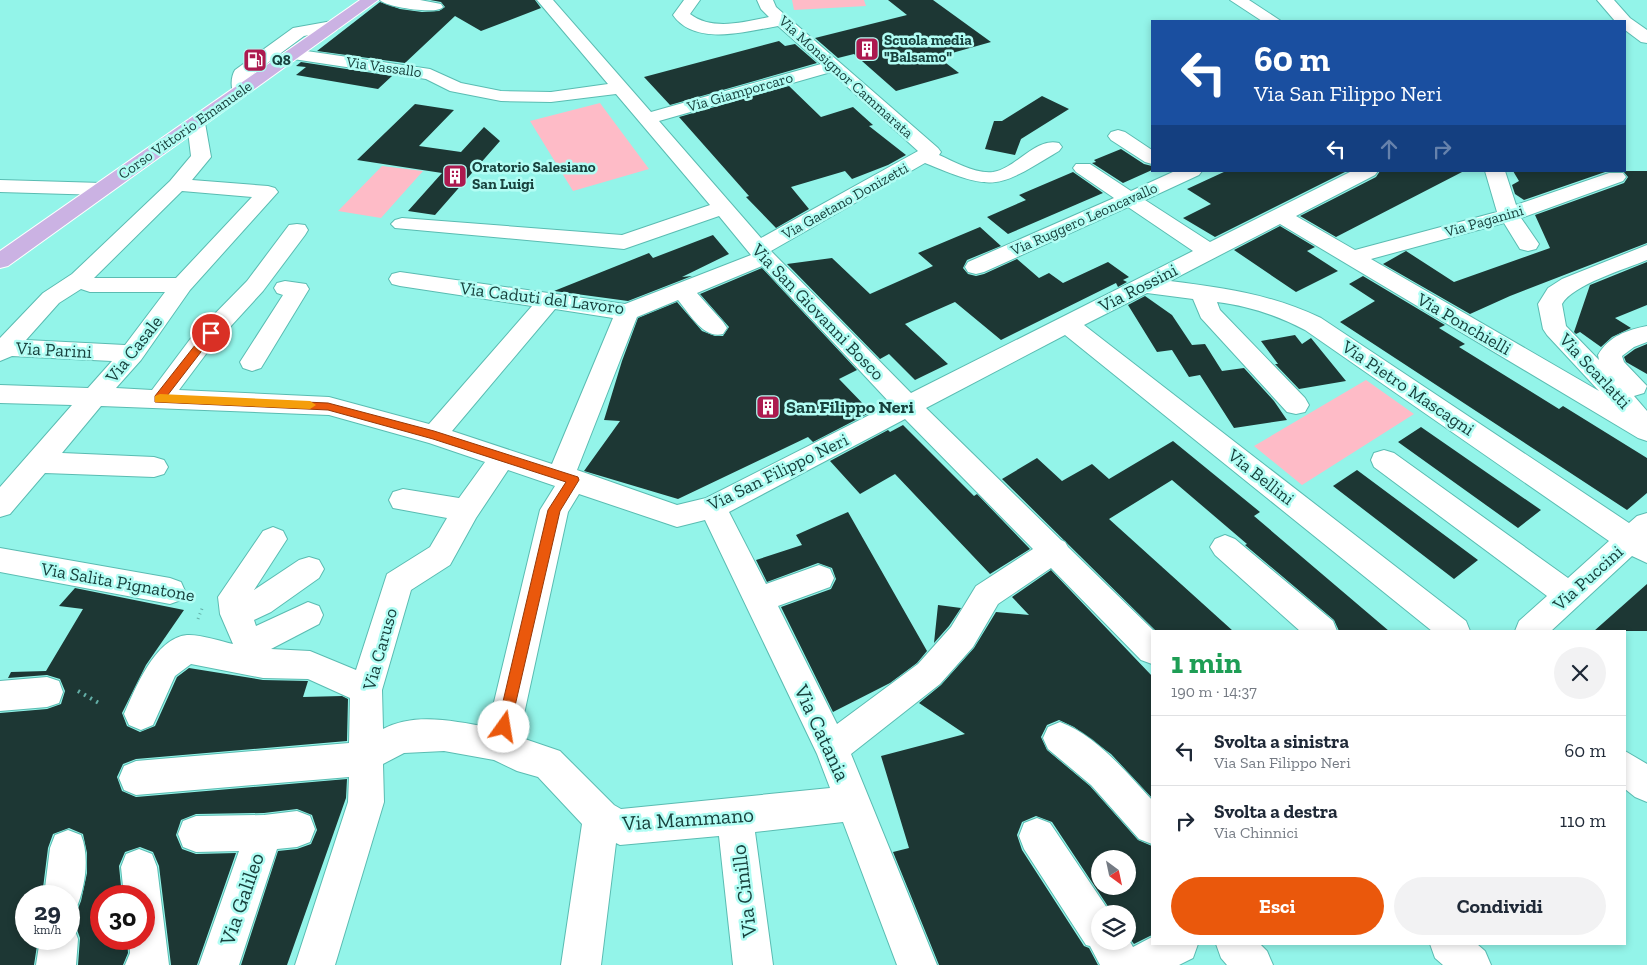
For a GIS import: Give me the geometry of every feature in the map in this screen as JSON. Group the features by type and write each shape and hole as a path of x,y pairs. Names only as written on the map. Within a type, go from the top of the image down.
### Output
{"main road":[{"name":"Corso Vittorio Emanuele","path":"0,261 370,0"}],"street":[{"path":"388,0 435,7"},
{"name":"Via San Giovanni Bosco","path":"545,0 761,253 908,406 1055,550 1151,649"},
{"path":"692,0 681,15 689,23 706,28 728,28 783,20"},
{"name":"Via Monsignor Cammarata","path":"765,0 769,9 929,154"},
{"path":"1238,0 1271,20"},
{"path":"1605,0 1622,20"},
{"path":"1626,23 1647,38"},
{"path":"241,91 241,74 262,58 299,32 332,26"},
{"name":"Via Vassallo","path":"293,54 430,74 456,87 501,96 551,97 621,88"},
{"name":"Via Giamporcaro","path":"647,119 834,66"},
{"path":"3,350 51,298 80,279 177,185 201,157 196,123"},
{"path":"1118,136 1151,157"},
{"path":"929,154 976,176 993,178 1003,176 1052,147"},
{"name":"Via Gaetano Donizetti","path":"761,253 929,154"},
{"path":"1083,168 1210,252"},
{"name":"Via Rossini","path":"908,406 1366,172"},
{"path":"1495,172 1510,215 1528,244"},
{"name":"Via Ruggero Leoncavallo","path":"976,267 1130,199 1183,173"},
{"name":"Via Paganini","path":"1350,258 1510,215 1616,177"},
{"name":"Via Casale","path":"0,506 132,354 182,285 268,192 177,185"},
{"path":"0,186 102,189"},
{"path":"402,224 624,242 722,208"},
{"name":"Via Ponchielli","path":"1281,216 1647,431"},
{"path":"159,399 200,344 255,286 297,230"},
{"name":"Via Scarlatti","path":"1647,252 1570,284 1556,293 1550,304 1555,329 1647,426"},
{"name":"Via Caduti del Lavoro","path":"400,279 627,312 682,290 761,253"},
{"path":"90,285 182,285"},
{"name":"Via Pietro Mascagni","path":"1144,285 1242,298 1282,309 1313,324 1641,538"},
{"path":"252,362 298,289 285,288"},
{"path":"682,290 715,328"},
{"path":"1202,293 1209,313 1296,405"},
{"path":"434,435 550,300"},
{"path":"500,745 554,510 627,312"},
{"name":"Via Bellini","path":"1066,324 1454,630"},
{"path":"1647,334 1628,340 1616,347 1610,356 1612,365 1647,398"},
{"name":"Via Parini","path":"3,350 132,354"},
{"name":"Via San Filippo Neri","path":"0,394 328,406 434,435 677,516 714,507 908,406"},
{"name":"Via Caruso","path":"315,965 366,802 366,690 398,584 440,556 466,510 503,457"},
{"path":"1384,460 1570,595"},
{"path":"39,462 154,467"},
{"path":"403,500 466,510"},
{"name":"Via Catania","path":"714,507 832,748 917,965"},
{"path":"256,655 235,614 233,597 274,538"},
{"name":"Via Puccini","path":"1531,630 1570,595 1641,538"},
{"path":"1225,547 1321,630"},
{"path":"832,748 928,674 962,637 987,595 1055,550"},
{"name":"Via Salita Pignatone","path":"0,560 170,591"},
{"path":"235,614 260,603 309,569"},
{"path":"758,600 819,578"},
{"path":"256,655 308,615"},
{"path":"141,714 164,666 187,649 256,655 310,665 366,690"},
{"path":"0,696 62,691"},
{"name":"Via Mammano","path":"367,755 400,737 444,736 500,745 517,755 548,763 601,818 620,827 735,817 854,803"},
{"path":"1060,738 1103,773 1151,825"},
{"path":"136,778 345,761 367,755"},
{"path":"1626,769 1647,785"},
{"name":"Via Cinillo","path":"735,817 753,965"},
{"path":"581,965 601,818"},
{"name":"Via Galileo","path":"196,834 281,831 219,965"},
{"path":"1037,836 1091,917"},
{"path":"64,885 68,848"},
{"path":"1139,965 1178,945"},
{"path":"1236,945 1253,965"},
{"path":"1450,945 1471,965"},
{"path":"56,965 57,950"},
{"path":"144,965 151,962 150,950"},
{"path":"1112,950 1122,965"}],"path":[{"name":"Via Salita Pignatone","path":"170,591 206,598 187,649"},
{"path":"62,691 99,703"}],"shaded area":[{"path":"792,0 864,0 866,6 794,10"},
{"path":"600,103 649,169 573,191 530,121"},
{"path":"382,166 423,171 381,218 338,211"},
{"path":"1366,380 1414,414 1302,485 1254,446"}],"building":[{"path":"430,0 535,0 541,8 481,31 455,16 405,63 317,51 380,2 400,9 422,12 439,11 445,7 441,2"},
{"path":"888,0 933,0 991,42 938,57 959,73 896,91 854,54 838,58 815,38 907,15"},
{"path":"779,41 785,46 795,44 817,63 670,105 644,77"},
{"path":"301,62 392,76 378,89 296,75 306,67 296,66"},
{"path":"789,86 821,117 853,107 873,125 869,126 906,155 888,165 852,179 845,171 791,187 809,209 776,228 746,197 749,196 679,117"},
{"path":"1042,96 1069,109 1021,139 1015,155 985,149 994,121 1002,121"},
{"path":"415,104 454,110 419,146 461,152 484,127 500,141 435,215 408,211 442,173 357,160"},
{"path":"1121,149 1144,164 1151,166 1151,170 1123,183 1092,163 1096,162 1094,160"},
{"path":"1647,171 1647,243 1510,296 1470,314 1383,264 1406,251 1454,282 1550,248 1535,215 1624,183 1628,177 1624,172"},
{"path":"1073,172 1103,193 1008,234 987,217 1026,200 1019,195"},
{"path":"1224,172 1345,172 1215,237 1183,218 1211,204 1187,189"},
{"path":"1379,172 1462,172 1336,237 1300,216 1376,177"},
{"path":"1514,172 1605,172 1524,200 1515,194 1512,185 1519,181"},
{"path":"1280,226 1315,247 1307,251 1338,271 1296,292 1234,250"},
{"path":"980,227 1001,246 967,260 963,268 968,274 976,276 984,274 1017,259 1039,278 1049,273 1063,283 1108,262 1129,277 1123,280 1127,282 1118,287 1116,283 1001,340 955,302 905,324 948,364 915,380 889,354 880,359 787,264 832,258 870,294 933,266 918,253"},
{"path":"713,235 729,254 682,277 692,276 628,301 554,291 649,253 653,258"},
{"path":"1647,262 1647,305 1615,318 1631,328 1612,337 1601,347 1580,332 1576,334 1574,332 1590,285"},
{"path":"762,268 857,370 839,379 871,412 813,442 808,437 678,499 584,471 620,421 604,420 622,361 638,318 677,302 702,331 715,336 723,336 729,327 700,294"},
{"path":"1363,276 1445,325 1439,328 1465,344 1459,347 1559,409 1563,406 1647,458 1647,493 1627,510 1340,322 1375,301 1349,284"},
{"path":"1145,296 1172,315 1192,345 1205,344 1222,371 1244,368 1274,401 1287,420 1234,428 1200,375 1189,377 1172,350 1157,352 1128,305"},
{"path":"1295,335 1302,344 1311,338 1346,381 1299,389 1275,364 1278,364 1261,341"},
{"path":"1647,344 1647,374 1626,362 1624,357 1635,349"},
{"path":"903,425 974,496 977,494 1030,549 990,574 895,474 860,494 830,461 888,430 890,432"},
{"path":"1421,427 1541,510 1518,528 1398,442"},
{"path":"1173,441 1260,512 1254,516 1388,630 1339,630 1334,620 1172,480 1109,519 1232,630 1155,630 1002,479 1037,458 1062,481 1092,464 1109,479"},
{"path":"1357,470 1478,560 1454,579 1333,486"},
{"path":"848,512 927,651 917,663 890,683 833,712 781,607 831,589 836,579 832,568 818,563 767,582 756,560 802,545 796,535"},
{"path":"1051,570 1151,675 1151,797 1111,754 1074,727 1059,720 1047,725 1041,737 1047,750 1090,786 1138,840 1151,846 1151,936 1136,943 1136,905 1107,905 1100,895 1136,895 1136,850 1091,850 1091,881 1052,822 1036,816 1022,822 1017,835 1022,850 1084,946 1089,948 1098,965 939,965 893,852 909,848 881,756 965,734 919,703 941,685 974,648 996,612 1029,615 1012,597"},
{"path":"1647,584 1647,631 1595,630"},
{"path":"75,588 184,610 146,665 122,713 127,726 140,732 155,726 177,677 189,668 263,680 308,681 303,697 342,696 348,699 347,741 136,759 123,764 117,777 122,791 136,797 347,779 346,798 287,965 241,965 278,851 297,849 311,844 317,830 312,815 297,809 264,813 196,814 181,820 176,835 182,849 196,854 236,853 197,965 171,965 159,866 153,852 140,847 125,852 119,866 121,885 90,885 90,950 128,950 123,965 78,965 80,950 80,904 87,873 87,853 83,834 69,828 53,834 48,848 43,885 15,885 15,950 36,950 34,965 0,965 0,713 47,709 61,704 65,691 60,679 47,675 8,678 11,672 46,671 83,609 59,606"},
{"path":"938,605 961,608 934,643"}],"slow traffic":[{"path":"160,398 310,405"}],"place":[{"name":"Scuola media \"Balsamo\"","path":"867,49"},
{"name":"Q8","path":"255,60"},
{"name":"Oratorio Salesiano San Luigi","path":"455,176"},
{"name":"San Filippo Neri","path":"768,407"}],"route":[{"path":"211,333 200,344 159,399 225,400 328,406 434,435 574,480 554,510 504,727"}]}
